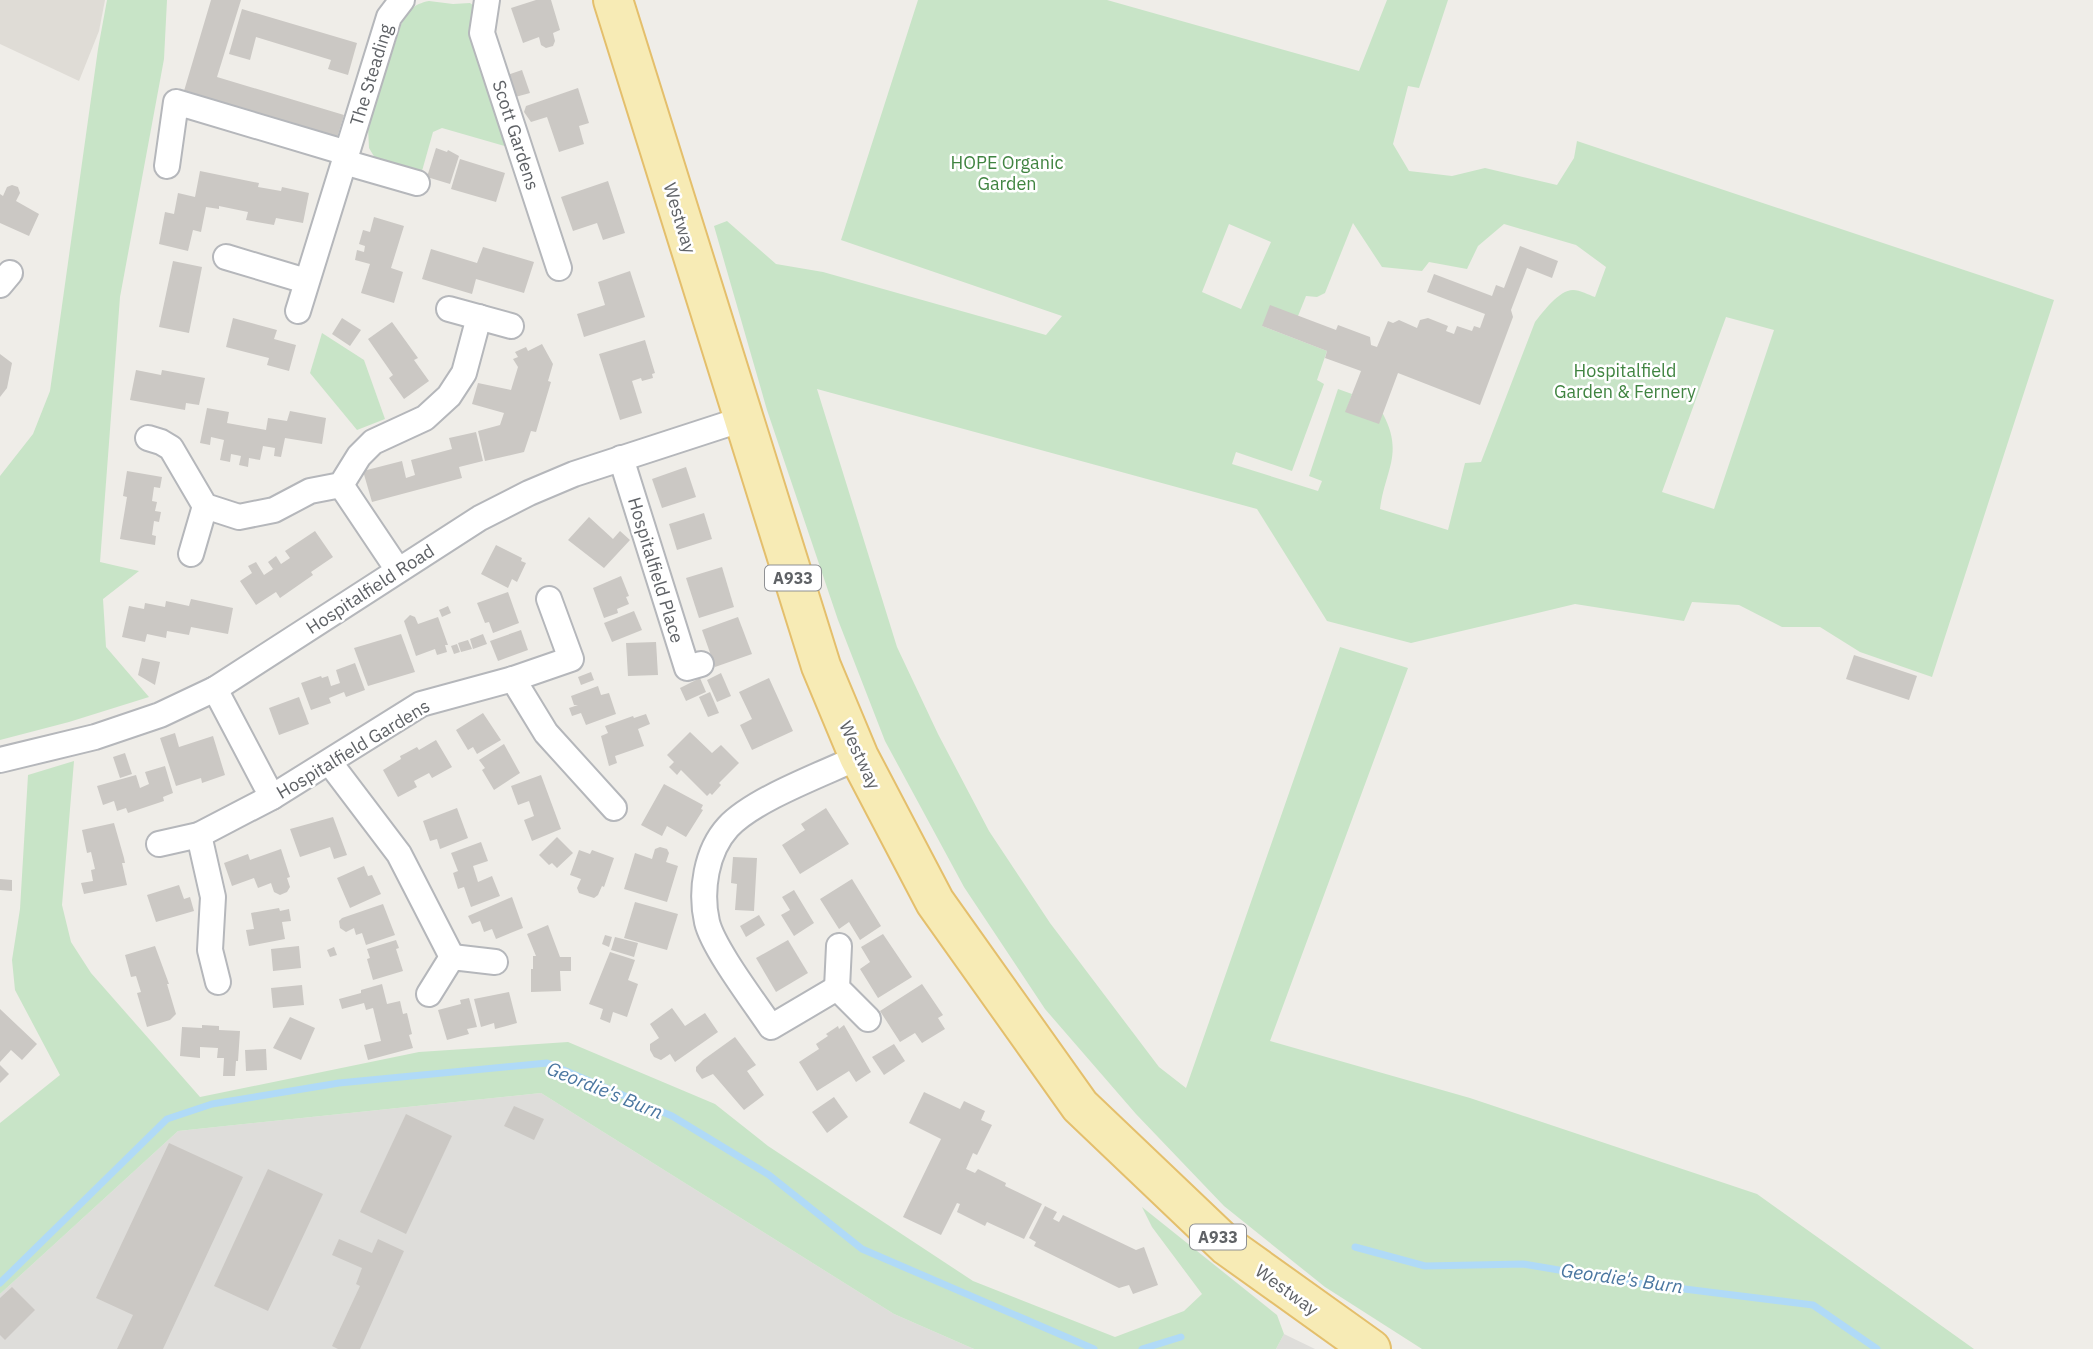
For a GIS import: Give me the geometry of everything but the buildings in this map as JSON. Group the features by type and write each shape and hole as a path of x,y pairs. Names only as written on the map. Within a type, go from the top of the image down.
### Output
{"main road":[{"name":"Westway","path":"612,0 821,666 859,757 935,902 1080,1106 1227,1246 1371,1349"}],"street":[{"name":"The Steading","path":"298,311 389,17 402,0"},
{"name":"Scott Gardens","path":"487,0 482,33 559,268"},
{"path":"167,166 176,102 417,183"},
{"path":"226,257 306,281"},
{"path":"449,309 511,326"},
{"path":"148,438 171,448 205,506 239,517 274,510 310,491 341,485 359,456 373,442 425,418 449,396 464,373 480,317"},
{"name":"Hospitalfield Road","path":"0,761 95,737 160,715 215,689 480,518 517,499 574,474 743,419"},
{"name":"Hospitalfield Place","path":"621,458 687,668 701,664"},
{"path":"341,485 398,570"},
{"path":"191,554 205,506"},
{"name":"Hospitalfield Gardens","path":"159,844 199,835 272,797 421,704 513,679 571,659 549,599"},
{"path":"513,679 546,733 614,808"},
{"path":"215,689 272,797"},
{"path":"837,988 771,1027 723,954 707,924 705,894 708,862 727,828 752,807 859,757"},
{"path":"330,763 399,854 452,957"},
{"path":"199,835 213,897 210,950 218,982"},
{"path":"839,946 837,988 868,1019"},
{"path":"452,957 495,962"},
{"path":"429,994 452,957"}],"shaded area":[{"path":"0,0 105,0 99,31 79,81 0,44"},
{"path":"541,1093 894,1314 974,1349 0,1349 0,1294 178,1131"},
{"path":"1284,1334 1315,1349 1276,1349"}],"green space":[{"path":"107,0 167,0 164,59 120,297 100,562 139,571 103,599 106,647 149,697 0,740 0,476 33,434 50,391"},
{"path":"918,0 1107,0 1359,71 1387,0 1448,0 1419,88 1408,86 1393,144 1409,171 1452,176 1485,168 1557,185 1574,158 1577,141 2054,300 1932,677 1860,652 1820,627 1782,627 1739,605 1692,602 1684,621 1575,604 1411,643 1327,621 1257,509 817,389 897,647 938,734 989,831 1050,923 1159,1067 1186,1088 1340,647 1408,668 1270,1041 1470,1098 1757,1194 1974,1349 1422,1349 1325,1287 1224,1206 1136,1114 1045,1009 964,887 885,741 838,620 767,410 714,226 727,221 776,264 823,272 1046,335 1062,316 841,240","holes":["1353,223 1382,267 1422,271 1429,262 1467,269 1478,246 1504,224 1576,245 1606,267 1595,297 1579,291 1568,291 1552,302 1535,322 1481,462 1465,463 1448,530 1380,509 1393,451 1389,428 1383,414 1346,411 1352,394 1338,389 1309,476 1322,481 1318,491 1232,464 1236,452 1292,471 1324,384 1317,380 1327,351 1262,326 1298,316 1306,296 1317,297 1325,293","1229,224 1271,242 1241,309 1202,292","1726,317 1774,330 1714,509 1662,492"]},
{"path":"429,1 470,3 478,9 508,147 442,128 433,132 422,171 375,158 369,148 368,127 401,25 412,9"},
{"path":"322,333 364,360 385,419 357,430 310,373"},
{"path":"74,761 62,905 71,942 91,973 200,1097 419,1052 568,1042 715,1104 768,1146 973,1281 1115,1337 1184,1311 1202,1294 1152,1227 1142,1207 1277,1315 1284,1334 1276,1349 974,1349 894,1314 541,1093 178,1131 0,1294 0,1123 60,1075 15,990 12,960 20,909 28,775"}],"waterway":[{"name":"Geordie's Burn","path":"0,1283 167,1119 212,1104 339,1083 547,1063 672,1116 769,1175 862,1249 1094,1349"},
{"name":"Geordie's Burn","path":"1355,1247 1425,1266 1523,1264 1636,1283 1813,1305 1877,1349"},
{"name":"Geordie's Burn","path":"1142,1349 1181,1337"}],"park label":[{"name":"HOPE Organic Garden","path":"1007,172"},
{"name":"Hospitalfield Garden & Fernery","path":"1625,380"}]}
